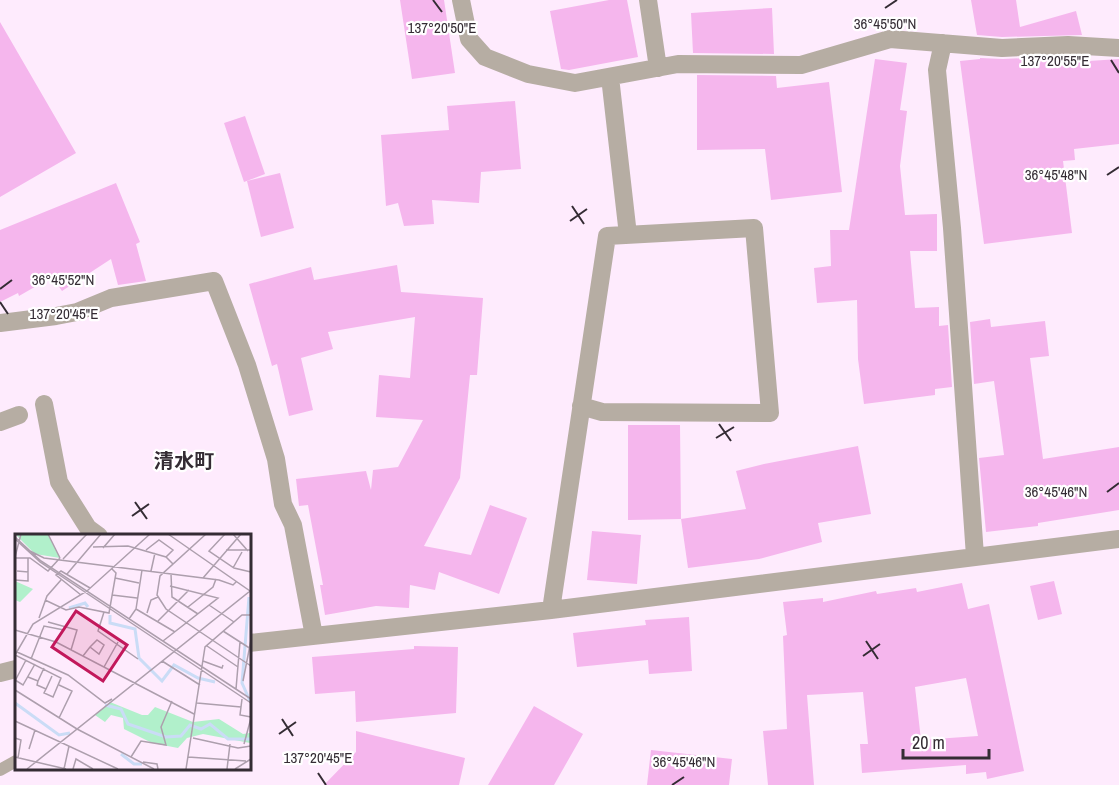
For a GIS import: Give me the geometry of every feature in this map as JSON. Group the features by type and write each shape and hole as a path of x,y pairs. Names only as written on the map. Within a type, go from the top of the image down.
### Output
{"street":[{"path":"461,0 469,39 485,57 528,74 575,83 678,64 801,65 890,39 1002,48 1068,45 1119,48"},
{"path":"648,0 658,68"},
{"path":"943,43 938,70 952,228 975,556"},
{"path":"610,76 628,235"},
{"path":"550,610 581,406 607,236 754,228 770,413 602,412 581,406"},
{"path":"0,323 77,312 111,298 214,281 247,365 276,459 282,504 293,525 314,636"},
{"path":"44,404 59,482 88,528 96,534"},
{"path":"0,422 19,415"},
{"path":"250,643 550,610 1119,539"},
{"path":"0,673 15,669"}],"lane":[{"path":"0,770 15,762"}],"building":[{"path":"400,0 444,0 455,73 412,79"},
{"path":"609,0 627,0 638,57 569,70 561,69 550,11"},
{"path":"971,0 1016,0 1020,27 1076,11 1082,35 1002,37 977,35"},
{"path":"772,8 774,54 693,53 691,13"},
{"path":"0,22 76,153 0,197"},
{"path":"1088,57 1089,61 1119,59 1119,144 1074,149 1075,160 1063,161 1072,233 984,244 960,61 980,58"},
{"path":"875,59 907,63 900,110 907,111 900,166 905,215 937,214 937,251 910,251 915,308 939,307 939,326 948,325 952,387 935,389 935,395 864,404 858,359 857,300 817,303 814,268 831,266 830,230 849,230"},
{"path":"697,75 776,76 777,88 829,82 842,192 771,200 765,149 697,150"},
{"path":"515,101 521,169 481,172 479,203 432,200 434,224 404,226 398,203 386,206 381,135 449,130 447,106"},
{"path":"245,116 265,174 244,182 224,123"},
{"path":"280,173 294,228 261,237 247,181"},
{"path":"116,183 140,242 136,244 146,281 118,285 111,259 62,291 52,277 19,296 18,293 0,302 0,230"},
{"path":"397,265 401,292 483,298 477,375 470,375 460,478 424,546 471,555 490,505 527,518 499,594 439,572 435,590 410,585 409,608 376,606 325,615 320,585 323,585 308,505 299,506 296,479 366,471 371,490 373,470 398,467 423,420 376,417 379,375 410,378 415,317 328,332 333,349 301,358 313,410 289,416 277,364 272,366 249,284 311,267 314,280"},
{"path":"990,319 991,327 1045,321 1049,356 1030,358 1043,459 1119,447 1119,510 1038,523 1038,526 986,532 979,458 1004,455 994,381 974,384 970,322"},
{"path":"628,425 680,425 681,519 628,520"},
{"path":"858,446 871,514 818,523 822,542 759,559 688,568 681,519 746,509 736,471"},
{"path":"592,531 641,535 637,584 587,580"},
{"path":"1054,581 1062,614 1038,620 1030,586"},
{"path":"962,583 968,609 989,604 1024,771 987,779 986,772 966,774 966,765 862,773 860,744 868,744 863,692 807,695 814,785 768,785 763,731 787,729 783,636 787,635 783,602 823,598 823,602 876,591 877,594 916,588 917,592","holes":["966,678 978,736 921,740 915,687"]},
{"path":"689,617 692,671 649,674 648,660 577,667 573,633 646,625 645,620"},
{"path":"414,646 458,647 456,713 356,722 355,691 315,694 312,657 414,649"},
{"path":"534,706 583,734 554,785 488,785"},
{"path":"356,731 465,758 459,785 324,785 356,752"},
{"path":"651,750 732,759 729,785 647,785"}],"district":[{"name":"清水町","path":"184,460"}]}
